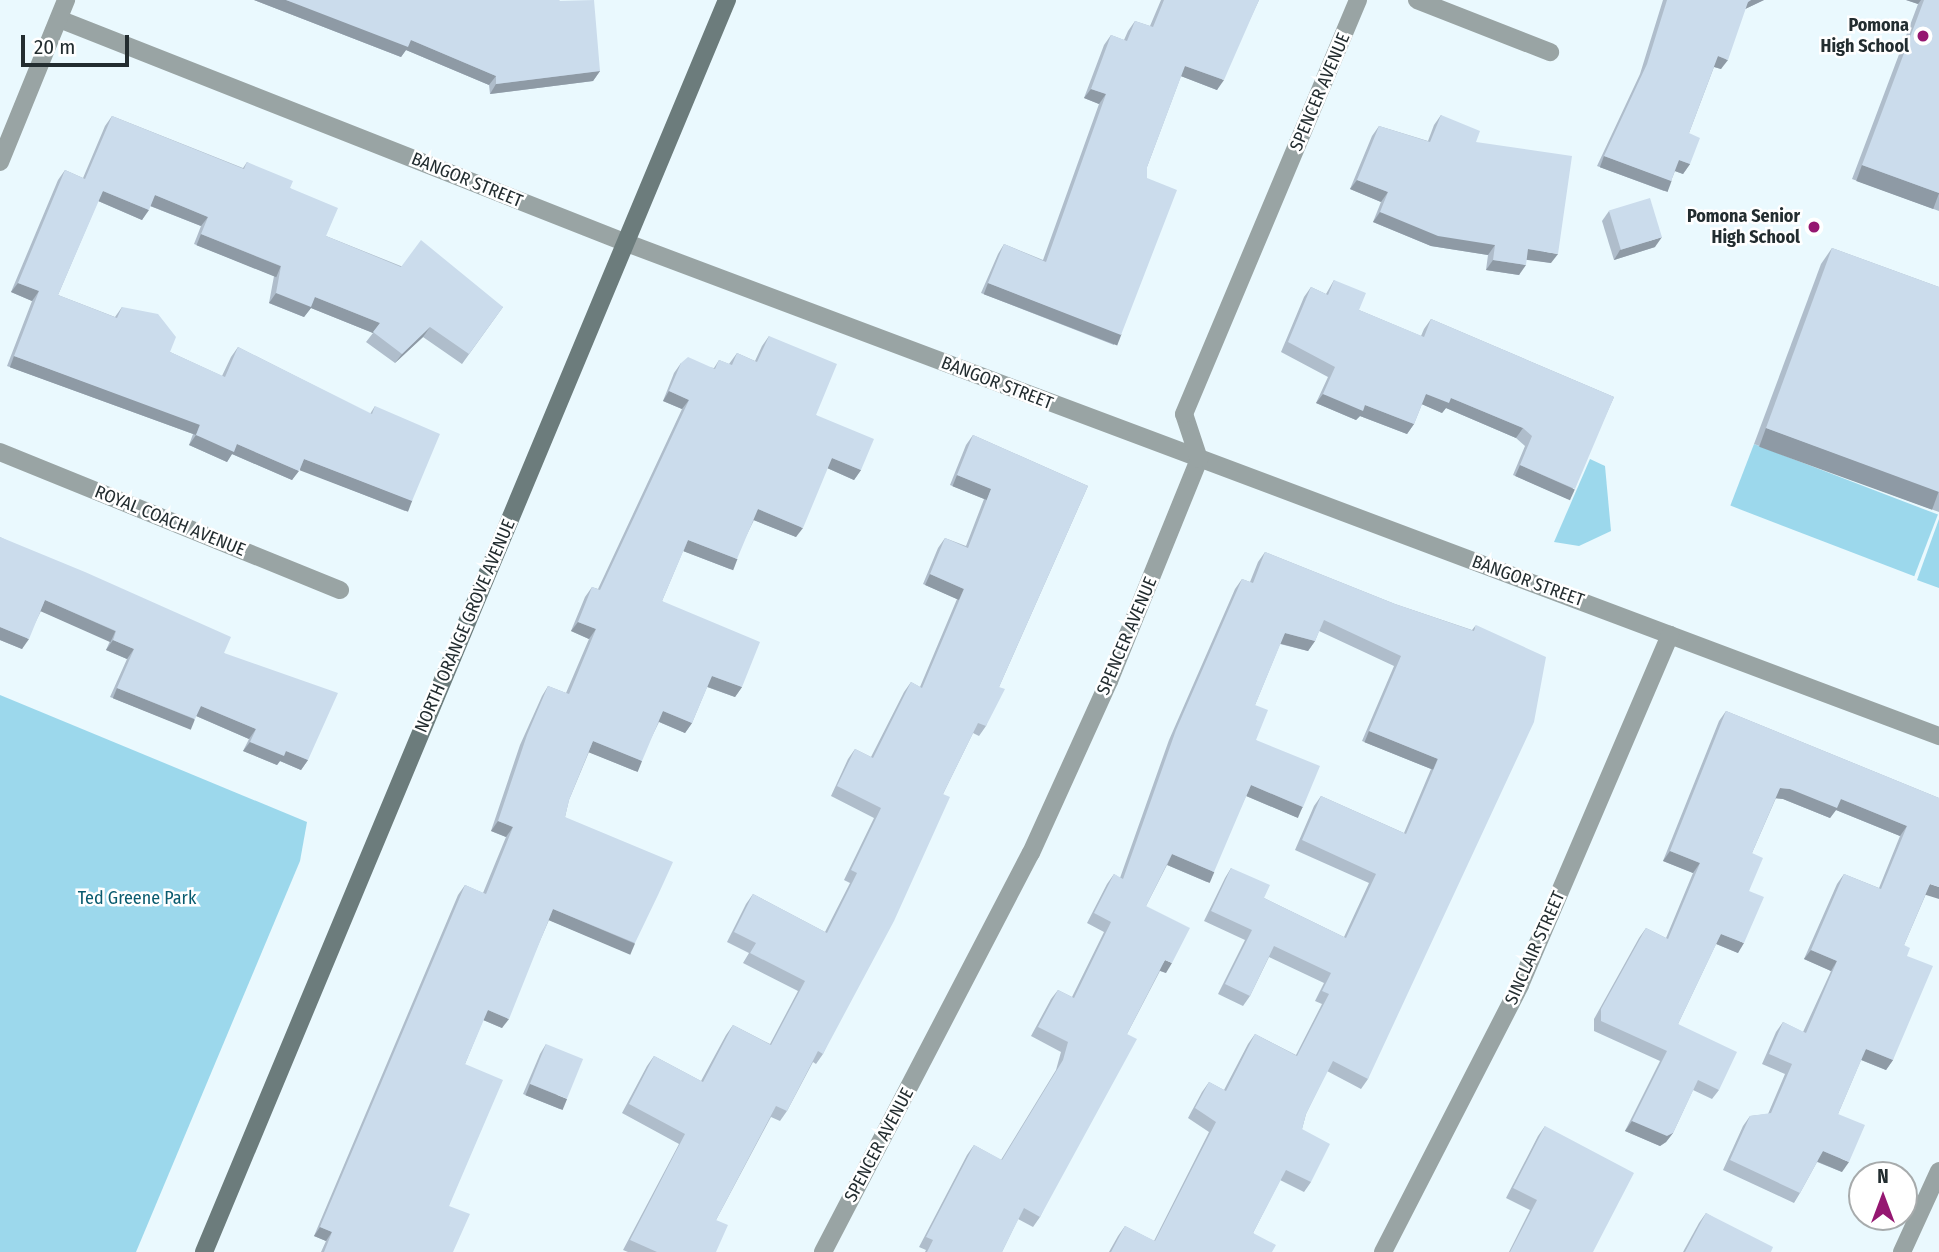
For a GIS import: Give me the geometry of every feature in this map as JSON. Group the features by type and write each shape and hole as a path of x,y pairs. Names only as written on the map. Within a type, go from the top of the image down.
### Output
{"main road":[{"name":"NORTH ORANGE GROVE AVENUE","path":"204,1252 727,0"}],"street":[{"path":"0,162 66,0"},
{"name":"SPENCER AVENUE","path":"823,1252 1031,853 1199,459 1184,414 1359,0"},
{"path":"1418,0 1550,52"},
{"name":"BANGOR STREET","path":"59,19 624,242 1939,736"},
{"name":"ROYAL COACH AVENUE","path":"0,452 340,590"},
{"name":"SINCLAIR STREET","path":"1383,1252 1520,985 1671,635"},
{"path":"1902,1252 1939,1171"}],"green space":[{"path":"1754,444 1938,515 1914,576 1730,506"},
{"path":"1590,459 1605,466 1611,531 1579,546 1554,542"},
{"path":"1939,519 1939,588 1917,580"},
{"name":"Ted Greene Park","path":"0,695 307,822 300,861 136,1252 0,1252"}],"building":[{"path":"286,0 594,0 600,71 496,84 496,76 411,40 408,47"},
{"path":"1164,0 1259,0 1224,80 1185,66 1147,167 1147,178 1177,190 1121,335 988,283 1004,244 1046,262 1106,94 1091,89 1111,35 1127,41 1135,21 1153,27"},
{"path":"1667,0 1751,0 1728,60 1718,56 1689,133 1700,138 1690,164 1679,160 1671,181 1604,156 1647,64"},
{"path":"1924,0 1939,0 1939,193 1862,165"},
{"path":"1441,115 1480,131 1476,142 1572,156 1558,254 1528,249 1526,265 1493,260 1495,245 1438,236 1380,212 1388,192 1357,180 1379,126 1430,142"},
{"path":"112,116 244,169 247,162 293,181 290,188 338,208 326,236 401,267 421,240 503,307 469,354 430,327 402,354 373,332 380,323 315,297 311,307 276,293 281,266 201,234 208,217 155,195 149,210 103,191 58,295 117,318 122,307 158,314 176,337 170,352 225,377 238,347 372,414 375,406 440,434 412,501 304,459 299,471 237,444 234,452 196,435 200,425 14,356 39,291 18,283 65,170 85,179"},
{"path":"1650,198 1662,237 1621,250 1609,211"},
{"path":"1832,248 1939,287 1939,492 1766,428"},
{"path":"1334,280 1366,293 1359,310 1424,337 1431,319 1614,397 1575,489 1520,465 1532,436 1523,428 1451,398 1449,403 1426,394 1414,424 1365,405 1363,411 1323,394 1335,367 1288,342 1311,287 1328,295"},
{"path":"769,336 837,364 816,415 874,439 861,470 832,458 803,528 758,509 737,559 688,540 662,601 760,642 742,687 712,676 692,723 663,711 642,761 593,741 569,800 565,817 673,862 635,943 553,909 509,1019 488,1010 465,1064 503,1080 449,1206 470,1214 453,1252 324,1252 332,1232 320,1227 465,885 486,894 513,827 498,821 527,735 548,686 569,694 596,629 578,622 592,587 600,590 689,400 669,391 681,363 688,357 715,369 719,360 732,365 737,353 757,362"},
{"path":"973,435 1088,486 999,687 1005,689 986,726 978,723 943,794 950,797 894,921 823,1054 818,1051 787,1111 776,1106 716,1220 728,1225 716,1252 657,1252 630,1240 685,1134 629,1104 654,1056 703,1082 733,1025 771,1045 805,981 750,953 756,943 734,932 753,894 827,933 857,873 851,870 881,808 837,786 855,749 873,758 911,682 922,688 964,589 930,574 945,538 968,548 991,489 957,475"},
{"path":"0,537 231,637 224,653 338,693 308,760 286,751 284,756 250,742 256,729 201,706 195,719 117,688 134,649 113,640 116,631 45,600 29,639 0,627"},
{"path":"1265,552 1395,604 1474,631 1476,625 1546,657 1534,722 1368,1079 1333,1061 1306,1114 1302,1129 1330,1144 1311,1182 1286,1170 1253,1233 1276,1245 1272,1252 1111,1252 1125,1226 1155,1241 1216,1122 1195,1108 1209,1082 1226,1091 1255,1034 1297,1056 1329,994 1322,991 1331,973 1274,946 1250,996 1225,984 1252,930 1211,911 1231,868 1270,885 1264,898 1346,938 1376,874 1302,840 1321,796 1406,834 1438,759 1369,731 1401,656 1324,620 1315,641 1285,633 1255,705 1268,710 1256,740 1320,766 1303,807 1251,785 1214,872 1172,854 1146,906 1190,928 1172,963 1165,960 1127,1034 1137,1039 1040,1217 1024,1208 1002,1252 927,1252 933,1240 926,1237 974,1145 1002,1160 1063,1060 1068,1042 1038,1027 1058,990 1074,998 1111,922 1094,913 1114,874 1123,879 1176,730 1242,579 1253,583"},
{"path":"1726,711 1939,798 1939,887 1930,884 1904,945 1910,948 1907,956 1933,966 1893,1060 1866,1049 1838,1114 1865,1125 1849,1161 1823,1151 1800,1193 1730,1160 1750,1116 1771,1113 1792,1064 1769,1054 1783,1022 1806,1033 1837,961 1811,950 1844,874 1881,889 1907,826 1841,799 1837,808 1790,789 1780,788 1752,853 1763,858 1749,891 1764,897 1744,943 1721,934 1678,1024 1737,1052 1719,1090 1698,1080 1673,1133 1667,1136 1632,1121 1667,1051 1601,1021 1601,1009 1646,928 1668,939 1700,863 1670,851"},
{"path":"546,1044 583,1059 567,1099 530,1084"},
{"path":"1545,1126 1634,1173 1593,1252 1510,1252 1537,1200 1513,1188"},
{"path":"1706,1213 1773,1247 1771,1252 1685,1252"}],"place":[{"name":"Pomona High School","path":"1923,36"},
{"name":"Pomona Senior High School","path":"1814,227"}]}
